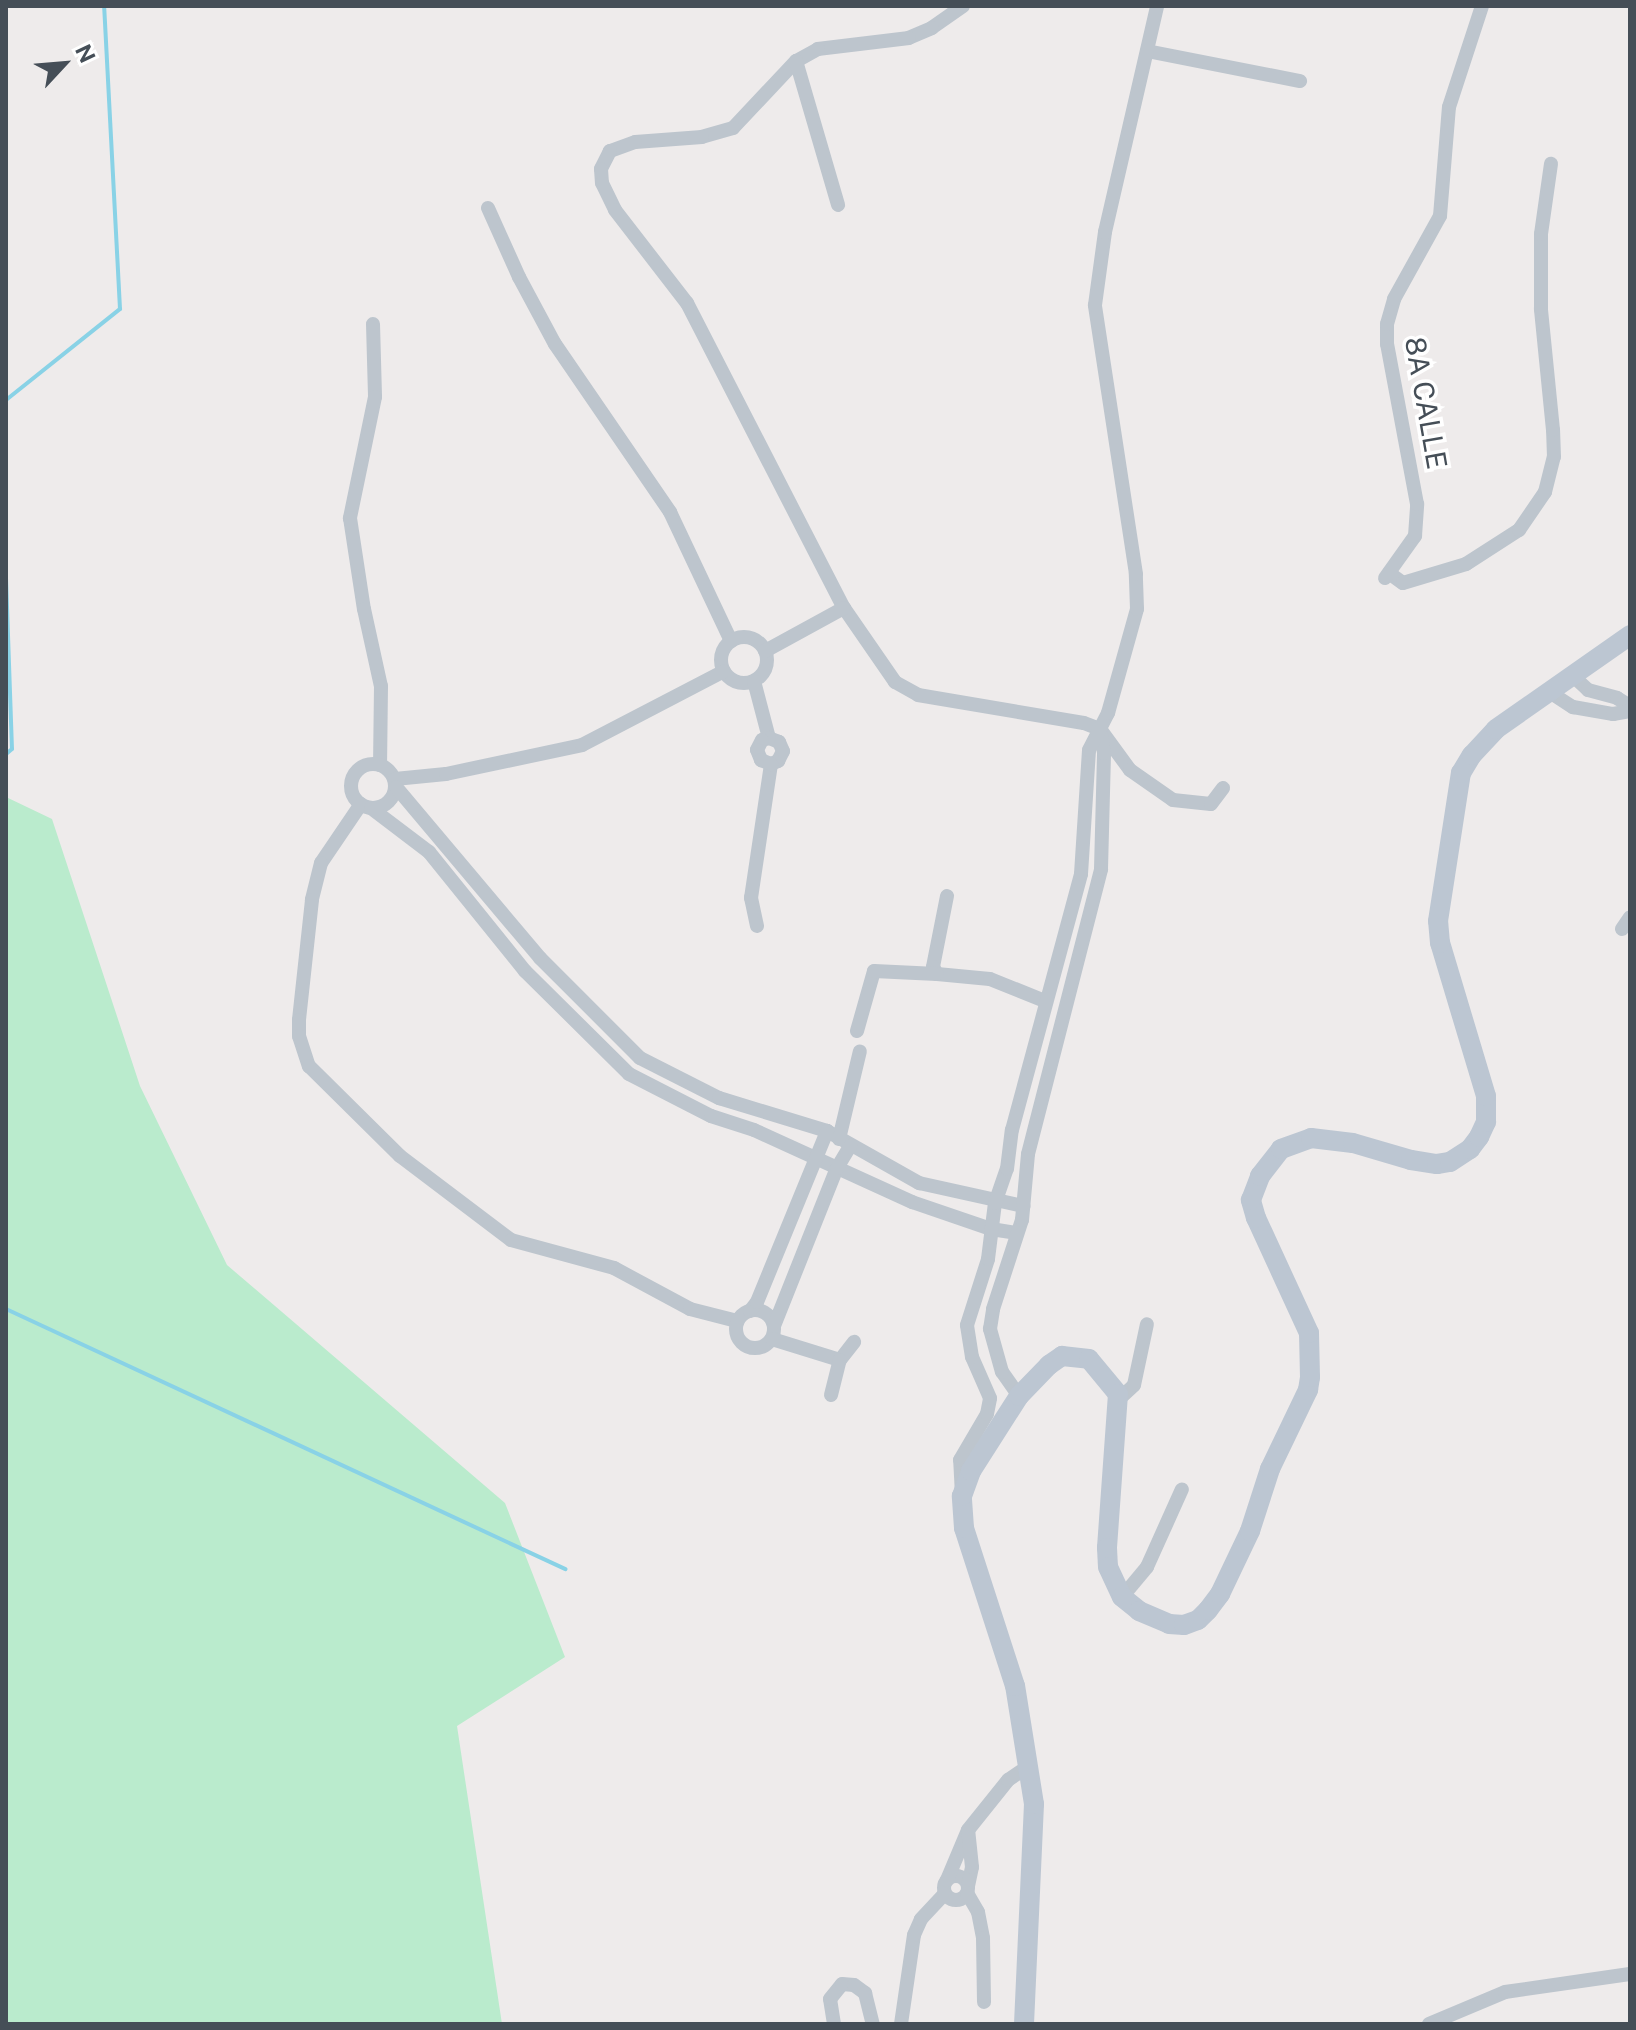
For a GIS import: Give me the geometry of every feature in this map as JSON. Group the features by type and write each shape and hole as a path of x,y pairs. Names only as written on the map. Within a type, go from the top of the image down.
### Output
{"main road":[{"path":"1024,2024 1025,1959 1034,1872 1034,1804 1015,1686 964,1528 962,1496 971,1471 1019,1396 1049,1365 1062,1356 1076,1355 1089,1359 1118,1394 1107,1548 1108,1567 1122,1597 1139,1611 1169,1624 1198,1620 1208,1610 1234,1565 1270,1469 1308,1390 1312,1345 1309,1333 1256,1218 1251,1200 1269,1162 1281,1149 1311,1138 1343,1141 1437,1164 1450,1162 1470,1149 1479,1137 1486,1122 1486,1096 1440,943 1438,921 1461,773 1486,737 1630,635"}],"street":[{"path":"963,6 932,28 909,38 841,43 818,49 796,61 733,128 702,137 635,142 610,151 603,163 601,176 615,210 687,303 844,608 886,673 906,690 931,698 1084,723 1100,729 1130,770 1173,800 1211,804 1223,788"},
{"path":"962,1496 960,1460 987,1414 990,1398 972,1357 967,1325 988,1259 995,1203 1007,1169 1012,1130 1081,874 1086,769 1137,609 1136,574 1095,305 1105,232 1157,6"},
{"name":"8A CALLE","path":"1482,6 1449,107 1440,216 1394,299 1387,324 1387,344 1417,504 1415,536 1387,576 1403,583 1436,576 1466,564 1519,530 1545,492 1554,457 1541,309 1541,234 1551,164"},
{"path":"1147,51 1300,81"},
{"path":"796,61 838,205"},
{"path":"488,208 519,277 555,344 670,512 731,641"},
{"path":"373,324 375,397 350,518 364,609 381,686 380,765 540,958 640,1058 719,1098 839,1139 919,1183 995,1203 1023,1206"},
{"path":"765,651 844,608"},
{"path":"750,638 765,651 767,665 754,681 740,683 724,671 723,651 731,641 750,638"},
{"path":"395,783 582,745 724,671"},
{"path":"1572,675 1588,690 1617,698 1630,709"},
{"path":"754,681 769,738 776,739 783,748 781,758 771,764 751,898 757,926"},
{"path":"1548,691 1573,707 1613,714 1630,709"},
{"path":"1019,1396 1002,1372 990,1329 1023,1206 1028,1154 1101,869 1104,753 1100,729"},
{"path":"380,765 366,765 353,779 352,791 366,806 429,852 525,971 629,1074 711,1116 754,1130 912,1202 991,1229 1016,1233"},
{"path":"395,783 385,805 366,806 321,863 312,900 299,1020 299,1036 309,1066 400,1156 511,1240 614,1268 690,1309 737,1321"},
{"path":"937,974 933,967 947,896"},
{"path":"857,1031 874,971 990,979 1045,1001"},
{"path":"839,1139 813,1158 757,1302 737,1321 736,1334 749,1348 762,1348 773,1333 837,1168 839,1139 860,1051"},
{"path":"750,1311 768,1315 773,1333"},
{"path":"1117,1401 1134,1385 1147,1324"},
{"path":"773,1333 840,1360"},
{"path":"831,1395 840,1360 854,1342"},
{"path":"1122,1597 1147,1567 1182,1489"},
{"path":"901,2024 914,1935 921,1919 946,1886 968,1830 1008,1780 1029,1766"},
{"path":"968,1830 972,1867 968,1889 978,1912 983,1938 984,2002"},
{"path":"946,1886 956,1900 968,1889"},
{"path":"1429,2024 1505,1992 1630,1974"},
{"path":"834,2024 830,1999 842,1984 854,1985 865,1993 873,2024"}],"green space":[{"path":"6,797 52,819 140,1086 227,1265 505,1503 565,1657 457,1726 502,2024 6,2024"}],"waterway":[{"path":"6,400 120,309 104,6"},
{"path":"6,578 12,749 6,754"},
{"path":"6,1309 565,1569"}]}
